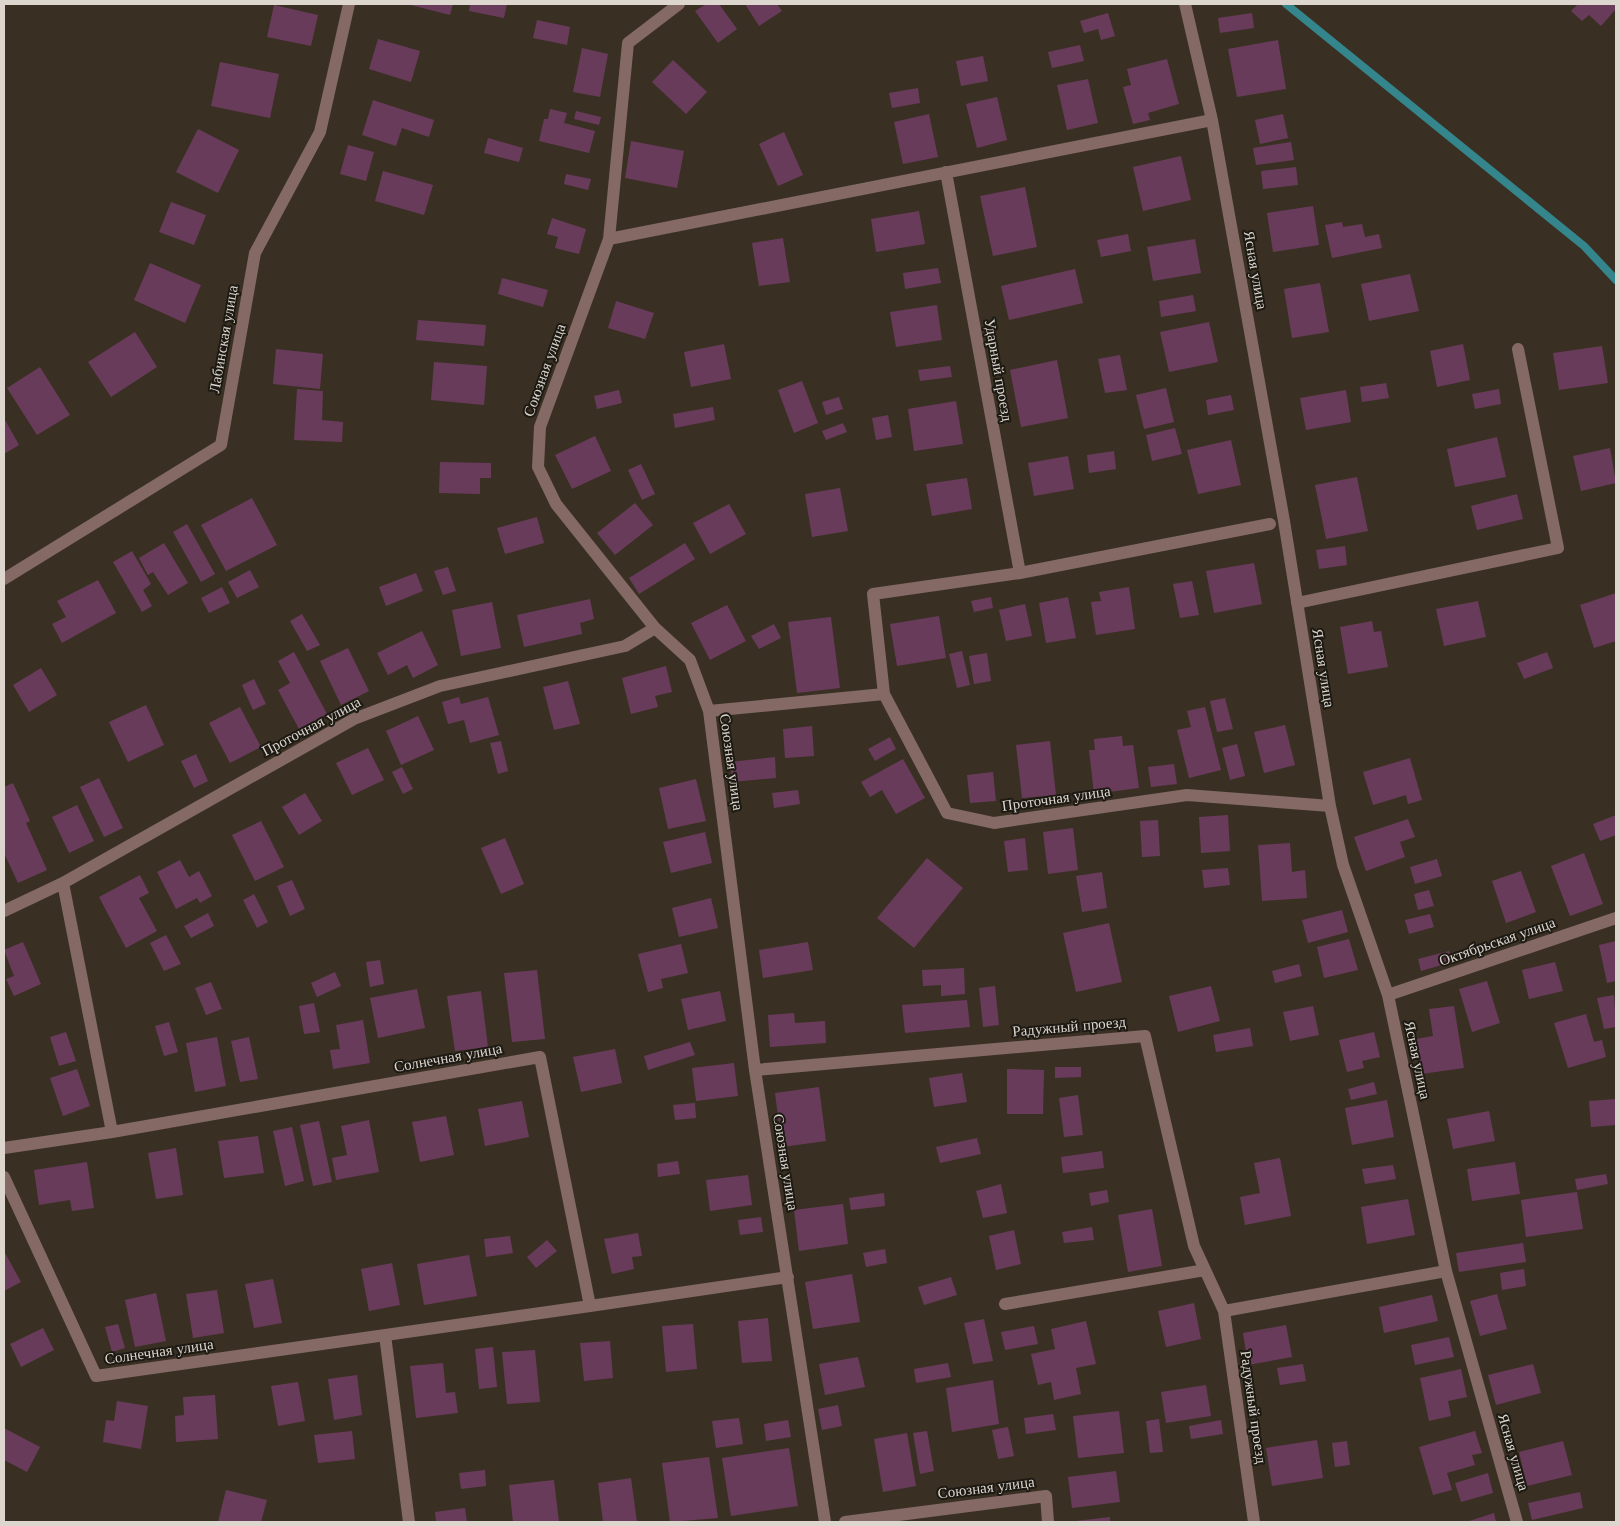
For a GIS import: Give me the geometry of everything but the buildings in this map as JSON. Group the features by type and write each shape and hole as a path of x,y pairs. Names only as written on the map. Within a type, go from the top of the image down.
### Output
{"street":[{"name":"Лабинская улица","path":"4,579 221,445 255,253 320,132 349,4"},
{"name":"Союзная улица","path":"679,4 628,43 609,239 540,427 538,467 556,504 656,628 690,660 709,711 755,1070 825,1522"},
{"name":"Ясная улица","path":"1185,4 1212,120 1297,603 1330,806 1343,865 1388,995 1446,1271 1517,1522"},
{"path":"609,239 1212,120"},
{"name":"Ударный проезд","path":"946,172 1020,573"},
{"path":"1297,603 1558,548 1518,349"},
{"path":"709,711 884,694 873,594 1020,573 1270,524"},
{"name":"Проточная улица","path":"4,911 63,883 354,719 440,686 625,646 656,628"},
{"name":"Проточная улица","path":"884,694 947,813 994,823 1187,795 1330,806"},
{"path":"63,883 112,1132"},
{"name":"Октябрьская улица","path":"1388,995 1616,918"},
{"name":"Радужный проезд","path":"755,1070 1145,1036 1194,1246 1224,1311 1254,1522"},
{"name":"Солнечная улица","path":"4,1148 112,1132 540,1057 590,1306"},
{"name":"Солнечная улица","path":"4,1177 96,1376 788,1277"},
{"path":"1006,1304 1205,1270"},
{"path":"1224,1311 1446,1271"},
{"path":"385,1335 409,1522"},
{"name":"Союзная улица","path":"845,1522 1046,1496 1048,1522"}],"waterway":[{"path":"1286,4 1584,246 1616,280"}]}
